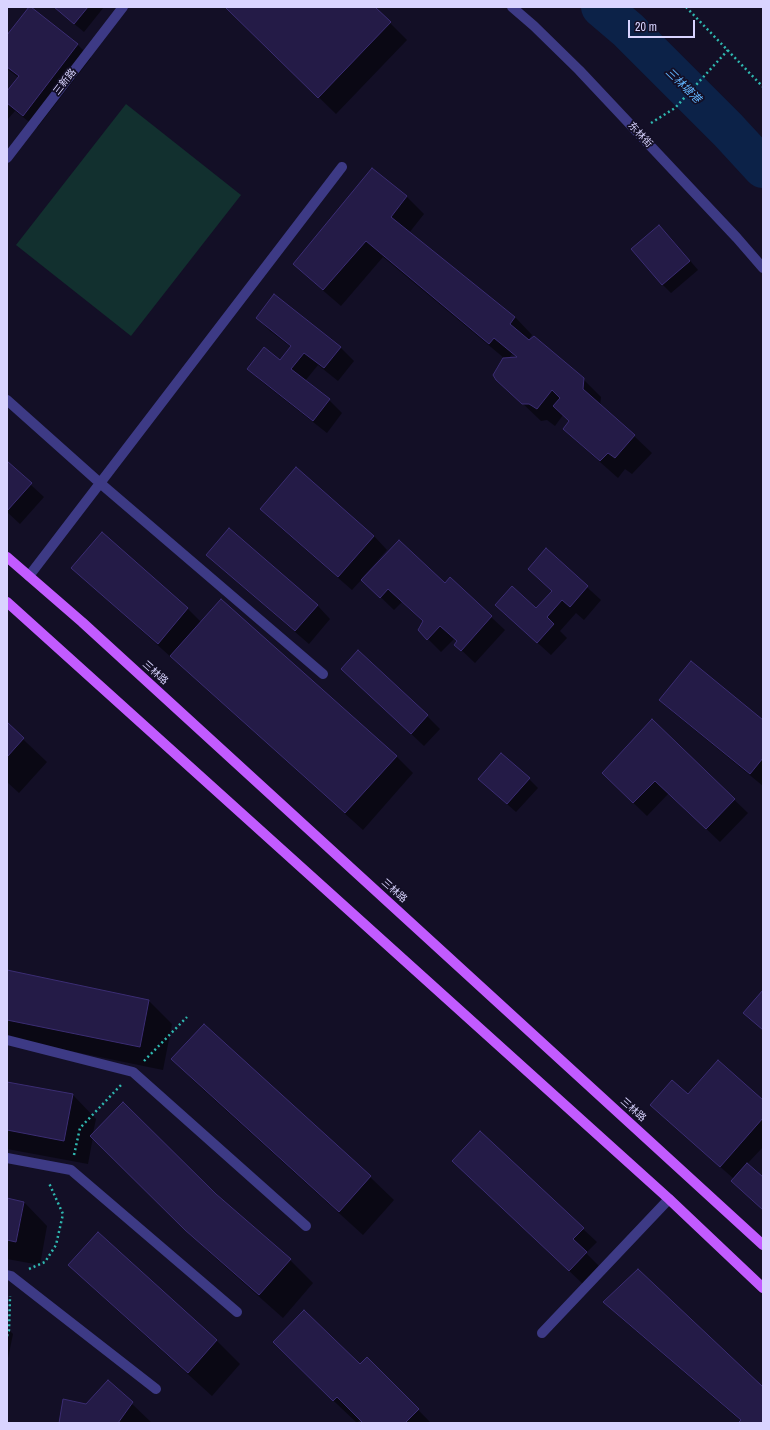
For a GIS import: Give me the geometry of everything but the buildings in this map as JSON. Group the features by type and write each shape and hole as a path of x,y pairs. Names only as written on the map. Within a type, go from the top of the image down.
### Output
{"main road":[{"name":"三林路","path":"7,557 105,643 763,1245"},
{"path":"7,602 669,1199 763,1288"}],"street":[{"name":"三新路","path":"7,158 123,7"},
{"name":"东林街","path":"512,7 534,26 579,70 737,238 763,268"},
{"path":"29,576 342,167"},
{"path":"7,400 100,483 323,674"},
{"path":"7,1040 133,1072 306,1226"},
{"path":"7,1158 71,1170 236,1312"},
{"path":"542,1333 669,1199"},
{"path":"7,1275 11,1276 156,1389"}],"path":[{"path":"686,7 763,87"},
{"path":"637,132 675,108 728,50"}],"green space":[{"path":"126,104 241,195 131,336 16,245"}],"waterway":[{"name":"三林塘港","path":"601,7 628,30 728,130 763,168"}]}
